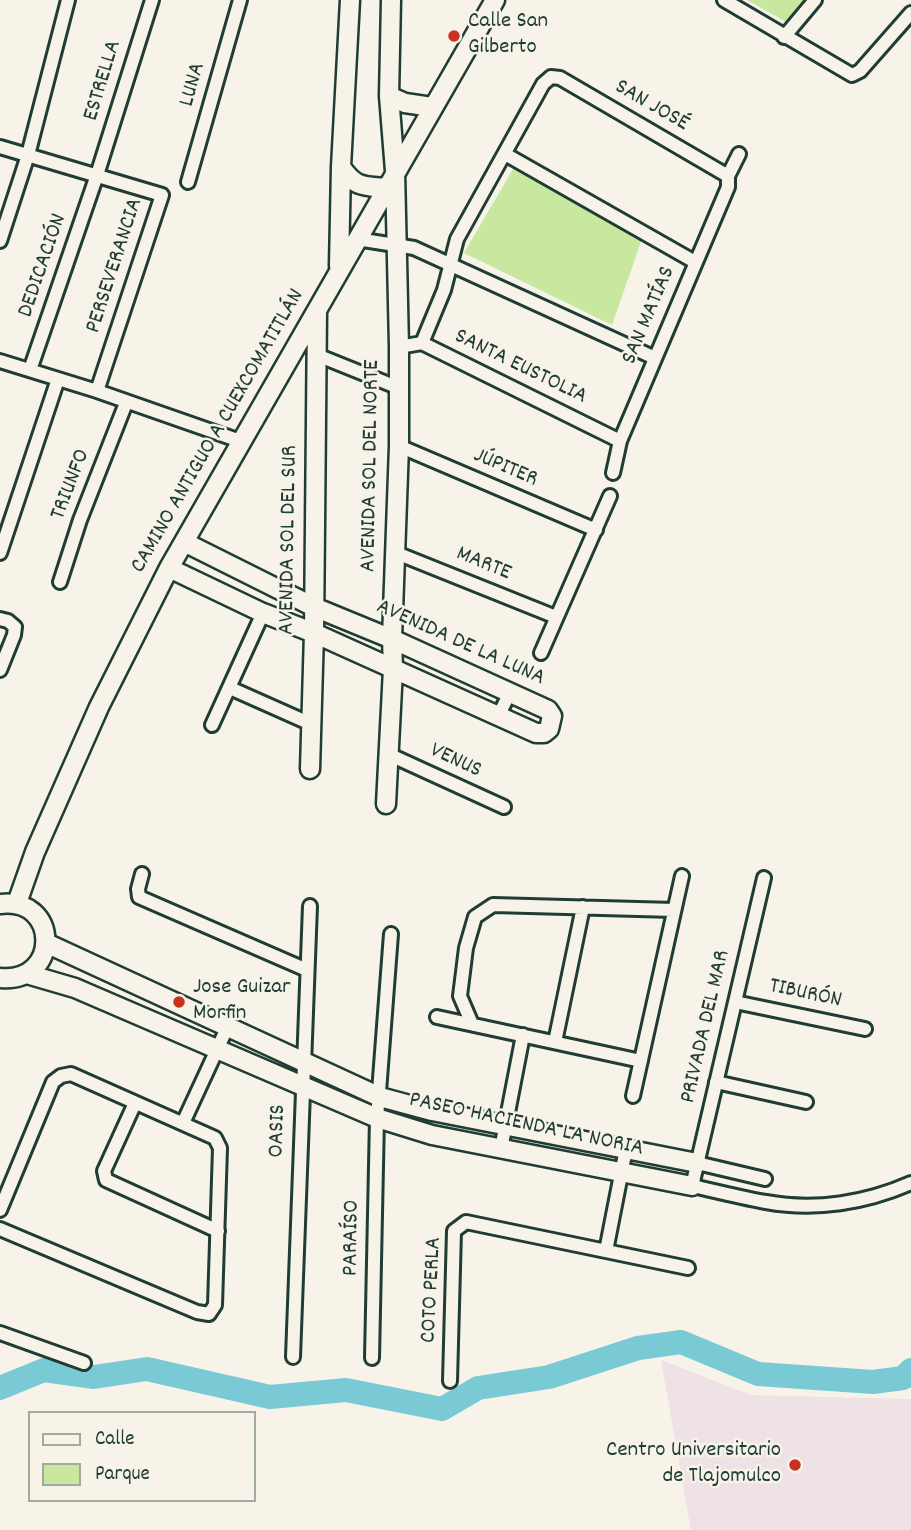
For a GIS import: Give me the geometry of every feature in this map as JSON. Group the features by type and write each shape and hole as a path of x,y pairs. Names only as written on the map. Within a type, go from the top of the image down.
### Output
{"street":[{"path":"0,241 28,155 68,0"},
{"name":"ESTRELLA","path":"97,175 152,0"},
{"name":"LUNA","path":"188,182 240,0"},
{"path":"339,270 341,167 350,0"},
{"name":"AVENIDA SOL DEL NORTE","path":"386,804 393,669 399,388 396,171 389,96 391,0"},
{"name":"CAMINO ANTIGUO A CUEXCOMATITLÁN","path":"8,904 35,852 99,707 169,568 495,0"},
{"path":"724,0 852,75 860,71 911,13"},
{"path":"784,37 815,0"},
{"name":"SAN JOSÉ","path":"505,154 543,84 551,77 560,78 728,176"},
{"path":"389,96 405,103 432,107"},
{"name":"PERSEVERANCIA","path":"0,147 162,195 97,391"},
{"path":"422,343 444,290 457,239 505,154 695,262"},
{"name":"SAN MATÍAS","path":"613,473 620,441 728,187 728,176 739,154"},
{"path":"341,167 350,180 362,186 385,188"},
{"name":"DEDICACIÓN","path":"30,370 97,175"},
{"path":"357,239 414,248 655,358"},
{"name":"AVENIDA SOL DEL SUR","path":"310,769 317,311"},
{"name":"SANTA EUSTOLIA","path":"399,347 422,343 620,441"},
{"path":"317,355 399,388"},
{"path":"0,361 97,391 243,442"},
{"path":"0,552 58,379"},
{"name":"TRIUNFO","path":"60,582 80,520 126,403"},
{"name":"JÚPITER","path":"398,446 596,530"},
{"path":"541,653 610,496"},
{"name":"AVENIDA DE LA LUNA","path":"169,568 263,613 314,633 498,717 536,733 544,733 549,729 552,716 548,709 314,607 184,542"},
{"name":"MARTE","path":"394,552 556,617"},
{"path":"212,725 263,613"},
{"path":"0,618 15,627 15,635 0,670"},
{"path":"230,688 311,724"},
{"path":"498,717 510,692"},
{"name":"VENUS","path":"388,754 503,807"},
{"path":"142,874 139,897 307,970"},
{"path":"633,1096 682,876"},
{"name":"PRIVADA DEL MAR","path":"691,1186 764,878"},
{"path":"0,978 9,979 27,974 37,966 46,943 45,930 39,918 29,909 8,904"},
{"path":"472,1024 460,996 466,948 475,917 493,905 674,910"},
{"name":"OASIS","path":"293,1357 302,1062 310,906"},
{"path":"555,1042 583,907"},
{"path":"380,1097 391,934"},
{"name":"PASEO HACIENDA LA NORIA","path":"46,943 380,1097 432,1111 765,1179"},
{"name":"PASEO HACIENDA LA NORIA","path":"27,974 75,988 377,1118 432,1135 764,1202 811,1205 863,1200 911,1183"},
{"name":"TIBURÓN","path":"735,1002 865,1029"},
{"path":"437,1017 641,1061"},
{"path":"183,1123 227,1028"},
{"path":"501,1149 523,1035"},
{"path":"0,1210 52,1083 61,1076 71,1074 183,1123 215,1138 220,1147 215,1305 209,1314 197,1312 0,1229"},
{"path":"716,1082 806,1102"},
{"name":"PARAÍSO","path":"372,1358 377,1118 380,1097"},
{"path":"135,1104 104,1171 106,1180 218,1231"},
{"path":"606,1251 626,1149"},
{"name":"COTO PERLA","path":"450,1381 454,1231 466,1222 688,1268"},
{"path":"0,1333 84,1363"}],"shaded area":[{"name":"Centro Universitario de Tlajomulco","path":"661,1360 751,1395 911,1399 911,1530 691,1530"}],"green space":[{"path":"747,0 805,0 786,22"},
{"path":"517,162 642,239 612,325 464,253"}],"waterway":[{"path":"0,1388 44,1370 94,1377 147,1369 270,1397 346,1390 442,1409 478,1388 549,1377 638,1348 681,1342 758,1374 873,1382 903,1378 911,1370"}],"place":[{"name":"Calle San Gilberto","path":"454,36"},
{"name":"Jose Guizar Morfin","path":"179,1002"},
{"name":"Centro Universitario de Tlajomulco","path":"795,1465"}]}
